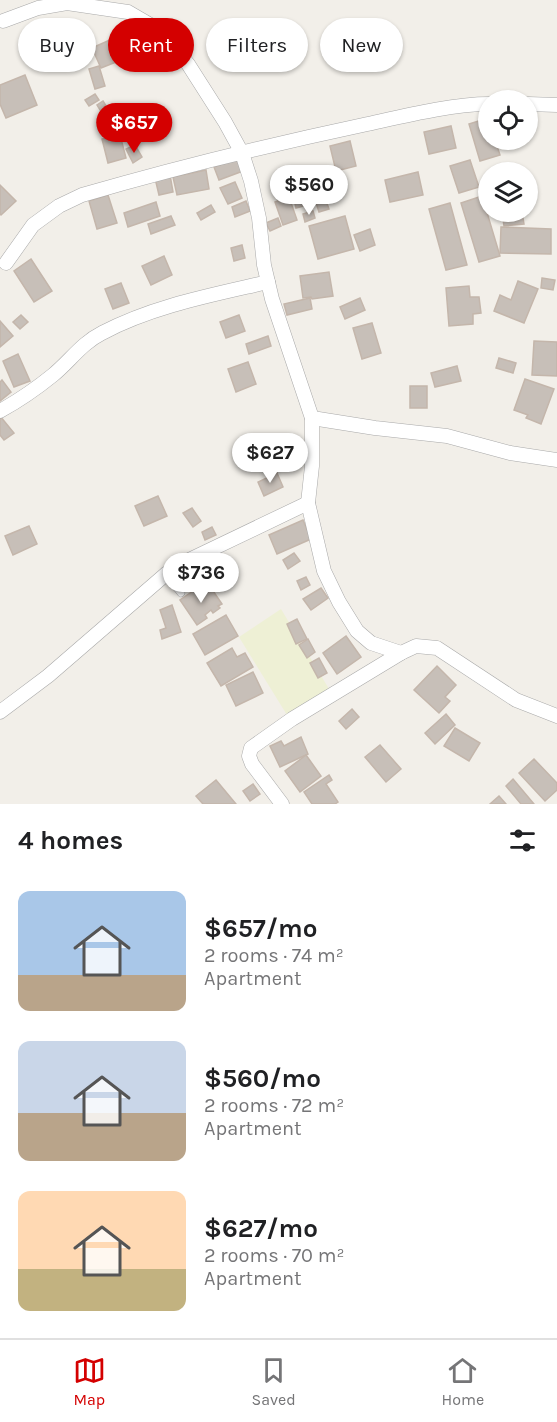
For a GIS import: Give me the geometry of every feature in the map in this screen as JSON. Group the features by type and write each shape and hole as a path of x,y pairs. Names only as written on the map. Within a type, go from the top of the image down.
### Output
{"street":[{"path":"3,21 38,8 67,3 128,12 159,30 188,64 225,122 242,153 251,181 272,299 312,418 313,445 308,503 324,571 357,631 371,643 401,653"},
{"path":"6,263 33,225 58,206 82,195 242,153 398,118 478,104"},
{"path":"538,104 557,105"},
{"path":"0,411 54,375 82,347 101,333 143,315 268,282"},
{"path":"312,418 447,436 510,453 557,460"},
{"path":"0,712 48,676 166,574 189,560 308,503"},
{"path":"282,804 252,764 249,756 251,748 292,719 416,646 437,648 516,700 557,716"}],"lane":[{"path":"166,574 181,593"}],"green space":[{"path":"281,609 329,689 287,715 239,637"}],"building":[{"path":"108,41 108,65 101,68 96,57 96,46"},
{"path":"99,66 105,86 95,89 90,72 96,72 96,67"},
{"path":"25,75 37,105 6,118 0,104 0,85"},
{"path":"95,94 99,100 89,106 85,100"},
{"path":"103,101 111,114 105,118 97,105"},
{"path":"478,121 478,150 498,150 500,155 480,161 469,124"},
{"path":"451,126 456,148 429,154 424,132"},
{"path":"120,135 126,158 108,163 102,139"},
{"path":"350,141 356,166 336,171 330,146"},
{"path":"135,145 142,157 133,163 126,149"},
{"path":"238,158 243,171 219,180 214,167"},
{"path":"470,160 478,187 459,193 450,166"},
{"path":"206,170 209,189 177,195 173,177"},
{"path":"418,172 423,195 390,202 385,180"},
{"path":"170,175 173,192 159,195 155,178"},
{"path":"235,182 242,198 228,204 220,188"},
{"path":"0,185 16,201 1,215 0,214"},
{"path":"321,187 329,209 319,212 312,190"},
{"path":"308,191 311,204 296,208 293,195"},
{"path":"108,195 117,223 97,229 89,201"},
{"path":"289,197 297,220 283,225 275,202"},
{"path":"478,197 478,222 490,222 500,256 479,262 461,203"},
{"path":"246,201 250,211 235,217 232,207"},
{"path":"156,202 160,216 128,227 124,213"},
{"path":"450,203 467,265 446,270 429,209"},
{"path":"211,205 215,212 201,220 197,213"},
{"path":"313,211 315,218 305,222 303,214"},
{"path":"171,216 175,225 151,234 148,224"},
{"path":"345,216 354,249 318,259 309,226"},
{"path":"278,218 281,226 270,231 266,223"},
{"path":"503,222 524,222 524,224 504,226"},
{"path":"501,227 551,229 551,254 500,253"},
{"path":"370,229 375,245 360,251 354,235"},
{"path":"242,245 245,258 234,261 231,248"},
{"path":"164,256 172,275 151,285 142,266"},
{"path":"31,259 52,291 34,302 14,271"},
{"path":"329,272 333,296 303,298 300,276"},
{"path":"542,278 555,280 553,290 541,288"},
{"path":"518,281 538,289 524,323 494,311 500,295 511,300"},
{"path":"121,283 129,303 113,309 105,289"},
{"path":"469,286 470,297 479,297 481,313 473,314 473,324 449,326 446,288"},
{"path":"310,298 312,309 287,315 284,304"},
{"path":"360,298 365,310 345,319 340,307"},
{"path":"21,315 28,322 20,329 13,322"},
{"path":"239,315 245,331 226,338 220,322"},
{"path":"0,321 13,336 0,347"},
{"path":"372,323 381,353 362,359 353,328"},
{"path":"268,336 271,346 249,354 246,344"},
{"path":"534,341 557,342 557,376 532,375"},
{"path":"18,354 30,381 14,387 3,361"},
{"path":"499,358 516,363 513,373 496,368"},
{"path":"248,362 256,384 236,392 228,369"},
{"path":"457,366 461,381 435,387 431,373"},
{"path":"525,379 554,389 541,424 526,418 528,415 514,410"},
{"path":"2,380 11,392 0,401 0,382"},
{"path":"410,386 427,386 427,408 410,408"},
{"path":"0,416 14,433 4,440 0,435"},
{"path":"277,473 283,487 264,496 258,482"},
{"path":"158,496 167,516 144,526 135,506"},
{"path":"192,508 201,521 193,527 183,513"},
{"path":"303,520 311,539 277,554 269,535"},
{"path":"29,526 37,544 13,555 5,536"},
{"path":"212,527 216,535 205,540 202,532"},
{"path":"294,553 300,561 288,569 283,560"},
{"path":"306,577 310,585 301,590 297,581"},
{"path":"209,585 222,604 213,613 211,610 205,615 207,618 197,625 180,600 196,589 200,595 202,594 199,591"},
{"path":"321,588 328,598 311,610 303,599"},
{"path":"172,605 181,632 162,639 160,630 166,628 160,610"},
{"path":"226,615 238,636 205,655 193,634"},
{"path":"297,619 307,639 296,644 287,624"},
{"path":"346,636 361,657 337,674 323,653"},
{"path":"308,639 315,652 307,658 299,645"},
{"path":"232,648 237,657 245,653 253,667 221,686 207,663"},
{"path":"319,658 327,673 318,678 310,663"},
{"path":"437,666 456,685 445,697 450,701 439,713 414,690"},
{"path":"253,672 263,693 236,706 226,685"},
{"path":"352,709 359,717 346,729 339,721"},
{"path":"446,714 455,725 435,744 425,733"},
{"path":"455,728 480,743 469,761 444,746"},
{"path":"301,737 308,754 280,767 270,746 281,741 284,746"},
{"path":"380,745 401,769 386,782 365,757"},
{"path":"306,755 321,776 300,792 285,771"},
{"path":"534,759 557,783 557,790 545,801 519,773"},
{"path":"329,775 332,780 326,784 338,802 312,804 304,792"},
{"path":"513,779 534,804 521,804 506,786"},
{"path":"216,780 236,804 203,804 196,796"},
{"path":"253,784 260,794 250,801 243,791"},
{"path":"499,796 506,804 490,804"}]}
